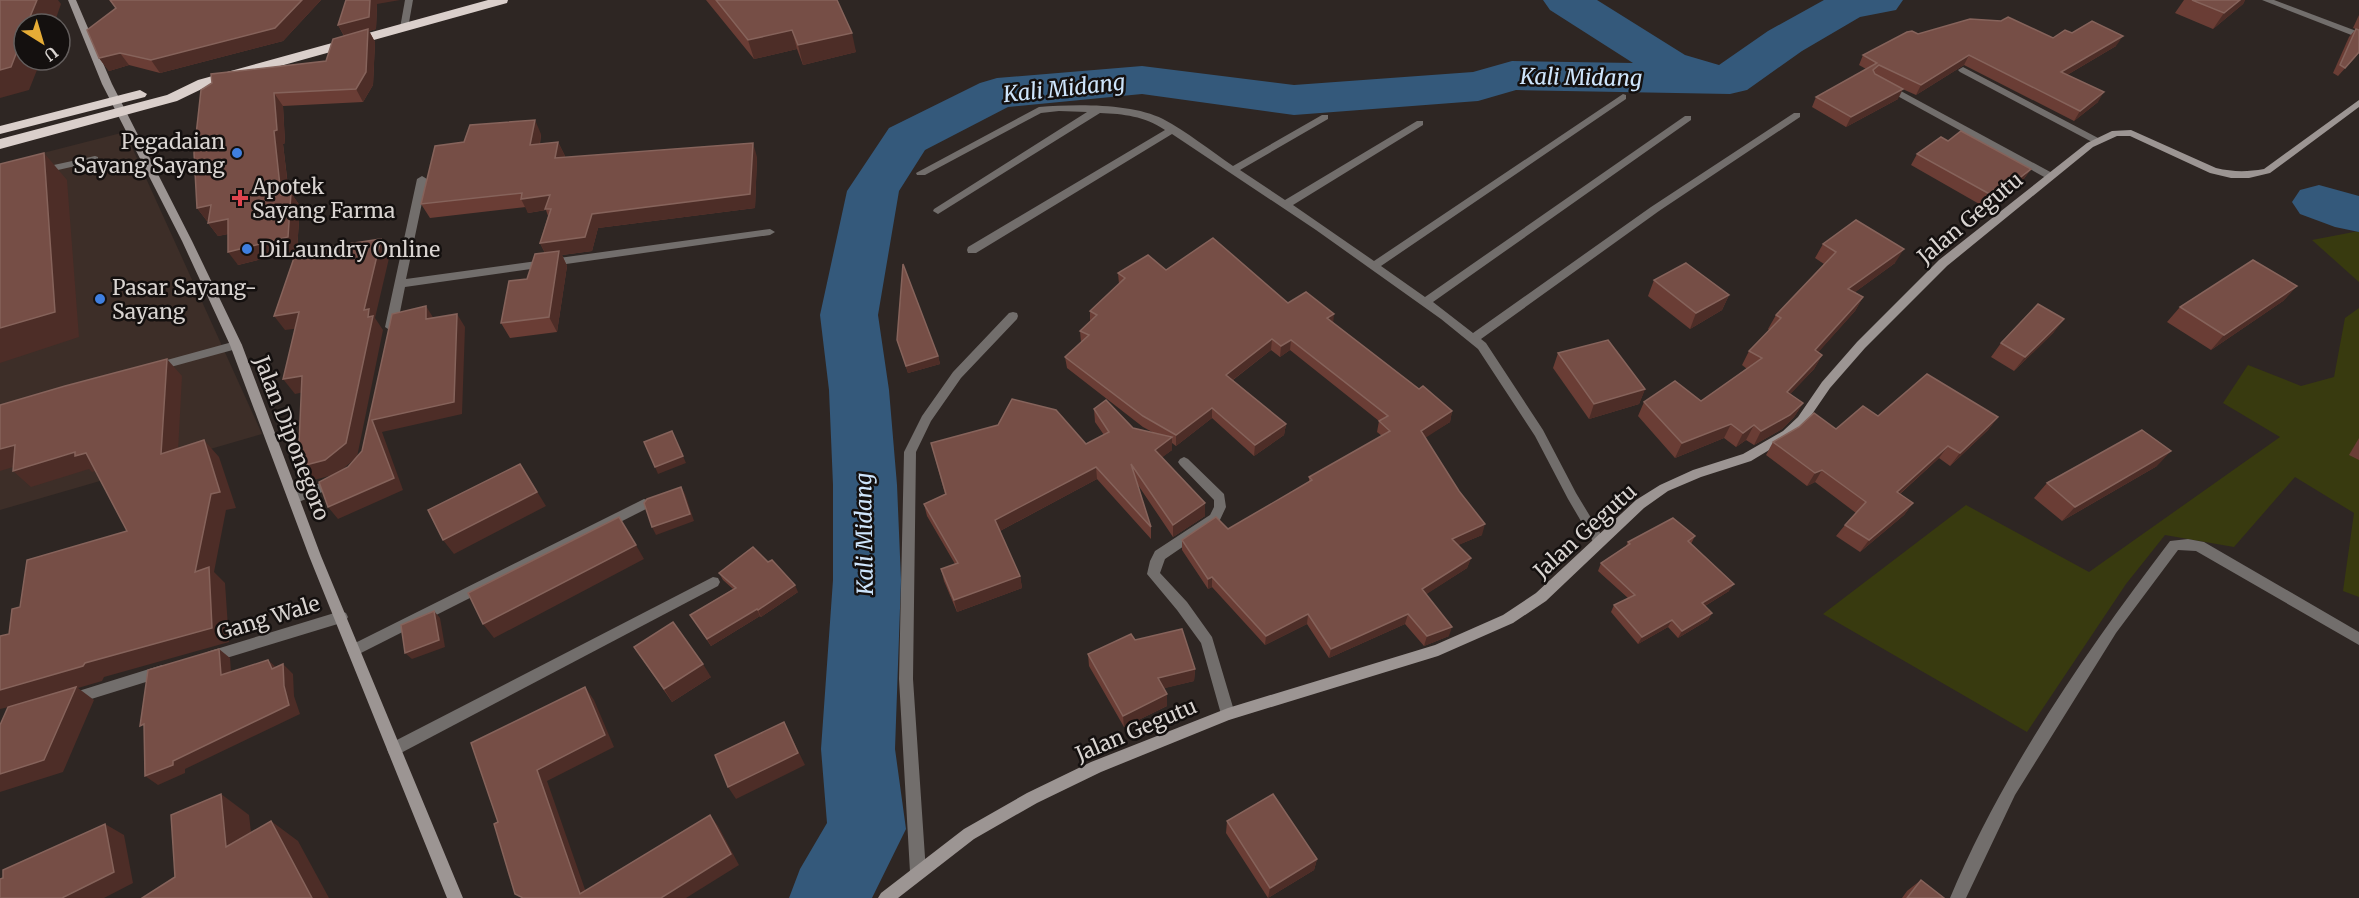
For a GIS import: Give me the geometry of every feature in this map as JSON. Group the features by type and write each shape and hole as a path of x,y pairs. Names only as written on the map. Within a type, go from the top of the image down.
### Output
{"highway":[{"path":"0,144 175,86 203,83 494,1"},
{"path":"0,130 119,106"}],"street":[{"name":"Jalan Diponegoro","path":"72,0 119,106 236,345 354,651 455,898"},
{"path":"404,28 409,0"},
{"path":"2266,0 2359,35"},
{"path":"1963,70 2097,141"},
{"path":"1875,80 2050,176"},
{"path":"1374,266 1623,97"},
{"name":"Jalan Gegutu","path":"886,898 969,834 1032,798 1138,749 1228,714 1438,650 1508,619 1541,597 1640,504 1664,488 1697,473 1747,458 1787,434 1802,420 1826,385 1893,311 1943,263 2097,141 2115,133 2131,133 2220,174 2252,177 2267,171 2359,103"},
{"path":"921,173 1039,110 1059,108 1132,111 1159,121 1374,266 1482,346 1533,423 1599,541"},
{"path":"938,211 1097,110"},
{"path":"1473,339 1655,209 1797,115"},
{"path":"1233,170 1325,117"},
{"path":"1425,302 1688,118"},
{"path":"1285,205 1420,123"},
{"path":"972,250 1173,129"},
{"path":"32,173 95,159"},
{"path":"388,342 422,178"},
{"path":"399,284 770,232"},
{"path":"918,872 906,679 910,452 926,418 957,375 1013,316"},
{"path":"146,369 236,345"},
{"path":"1184,462 1220,498 1220,507 1215,518 1160,555 1153,573 1182,606 1207,641 1228,714"},
{"path":"294,499 346,477"},
{"path":"354,651 644,504"},
{"path":"1958,898 2010,790 2111,629 2174,545 2199,546 2359,639"},
{"path":"394,749 714,582"},
{"name":"Gang Wale","path":"193,662 341,617"},
{"path":"57,703 171,669"}],"shaded area":[{"name":"Pasar Sayang- Sayang","path":"125,132 262,434 0,510 0,164"},
{"path":"2359,231 2359,282 2312,240"},
{"path":"2359,308 2359,597 2343,591 2354,513 2295,477 2234,547 2165,535 2126,584 2027,732 1823,614 1966,505 2089,572 2280,437 2223,403 2248,365 2301,386 2334,377 2345,318"}],"building":[{"path":"0,0 37,0 32,12 12,12 12,64 11,67 0,70"},
{"path":"110,0 302,0 275,28 151,60 120,53 99,58 87,30 116,8"},
{"path":"346,0 370,0 369,17 338,25"},
{"path":"716,0 837,0 852,33 798,45 792,30 748,40"},
{"path":"2192,0 2240,0 2224,13"},
{"path":"2008,17 2053,38 2065,30 2072,33 2092,21 2123,36 2061,72 2104,92 2080,111 1969,55 1921,85 1879,65 1873,70 1875,74 1903,89 1851,117 1816,97 1877,63 1863,55 1907,32 1912,31 1918,34 1970,19 2001,21"},
{"path":"368,29 366,72 356,89 274,93 277,130 274,131 281,195 291,193 288,237 228,252 228,219 208,223 211,205 197,208 194,153 201,90 212,83 211,74 326,61 333,39"},
{"path":"2356,29 2359,30 2359,52 2345,68 2340,65"},
{"path":"535,120 530,145 558,142 555,158 753,143 750,194 592,214 585,237 540,243 551,209 545,209 550,195 521,199 522,193 421,204 435,146 464,142 470,125"},
{"path":"1961,131 2031,169 1995,197 1917,154 1941,137 1948,141"},
{"path":"44,153 55,312 0,328 0,164"},
{"path":"1856,220 1904,249 1848,289 1863,297 1815,350 1822,355 1787,392 1803,403 1790,415 1761,431 1754,425 1743,433 1731,424 1682,443 1644,402 1675,381 1701,401 1762,358 1749,351 1781,318 1776,315 1836,252 1823,244"},
{"path":"1213,238 1288,303 1306,292 1334,314 1327,318 1419,389 1423,386 1452,411 1421,431 1459,491 1485,524 1452,539 1471,558 1422,589 1452,627 1427,636 1408,614 1331,649 1308,614 1266,636 1212,577 1208,579 1182,540 1216,517 1228,529 1312,480 1309,477 1390,431 1379,421 1388,416 1291,340 1281,346 1272,339 1226,375 1286,424 1255,445 1212,408 1176,435 1143,416 1065,357 1089,335 1080,331 1097,315 1090,311 1125,278 1118,273 1148,255 1166,270"},
{"path":"381,239 364,310 369,309 368,317 373,316 346,443 325,460 298,467 302,376 283,379 299,312 274,316 296,252"},
{"path":"559,251 549,317 501,323 509,281 527,279 535,254"},
{"path":"2253,260 2297,286 2224,335 2180,307"},
{"path":"1686,263 1729,295 1696,313 1654,280"},
{"path":"903,264 938,356 906,366 897,340"},
{"path":"2038,304 2064,319 2025,357 2001,343"},
{"path":"426,306 426,319 457,314 454,402 372,420 394,478 328,507 319,482 348,467 362,451 392,314"},
{"path":"1608,340 1645,389 1594,404 1558,353"},
{"path":"167,359 161,454 204,440 220,492 211,494 195,572 209,567 212,628 85,663 83,666 0,690 0,636 9,634 12,609 20,607 27,560 127,531 86,453 75,456 75,452 13,471 15,445 0,449 0,405"},
{"path":"1927,374 1998,417 1960,453 1948,446 1897,492 1913,503 1869,540 1845,525 1866,502 1822,470 1815,473 1773,442 1799,427 1814,413 1836,429 1863,406 1878,416"},
{"path":"1012,399 1056,410 1086,444 1109,432 1094,409 1106,400 1133,428 1172,437 1155,450 1205,503 1173,525 1131,464 1151,527 1096,467 995,520 1020,576 954,600 941,569 958,563 924,504 946,494 931,443 998,425"},
{"path":"2142,430 2171,451 2075,507 2047,483"},
{"path":"672,431 683,456 655,467 644,442"},
{"path":"520,464 537,492 443,540 428,510"},
{"path":"681,487 690,514 652,527 644,503 647,499"},
{"path":"619,517 636,545 483,624 468,593"},
{"path":"1673,518 1695,536 1688,541 1734,584 1702,603 1712,613 1682,631 1672,620 1642,637 1614,605 1635,595 1601,563 1630,544 1628,542"},
{"path":"753,547 768,562 772,560 795,585 758,610 707,639 690,615 736,588 719,573"},
{"path":"434,611 439,640 405,653 401,625"},
{"path":"673,622 703,664 664,689 634,647"},
{"path":"1182,629 1195,669 1158,678 1167,694 1123,716 1088,654 1131,634 1135,640"},
{"path":"219,649 221,675 268,660 272,669 283,664 284,686 289,705 173,761 173,765 145,776 144,724 140,726 148,670"},
{"path":"76,687 44,760 0,774 0,725 8,707"},
{"path":"585,687 605,735 537,770 580,894 710,815 731,854 661,898 523,898 515,894 494,824 498,822 471,743"},
{"path":"784,722 798,753 728,787 715,755"},
{"path":"221,794 226,847 271,821 312,898 142,898 175,877 171,815"},
{"path":"1273,794 1317,859 1270,888 1227,821"},
{"path":"105,824 114,872 62,898 0,898 0,879 3,878 3,870"},
{"path":"1921,880 1944,898 1907,898"}],"waterway":[{"path":"1566,0 1670,66 1693,71"},
{"name":"Kali Midang","path":"829,898 867,829 858,749 867,580 865,485 859,390 849,315 873,191 907,139 997,93 1142,80 1294,100 1478,86 1512,75 1730,80 1785,41 1847,6 1880,0"},
{"path":"2319,202 2359,214"}],"place":[{"name":"Pegadaian Sayang Sayang","path":"237,153"},
{"name":"Apotek Sayang Farma","path":"240,198"},
{"name":"DiLaundry Online","path":"247,249"},
{"name":"Pasar Sayang- Sayang","path":"100,299"}]}
